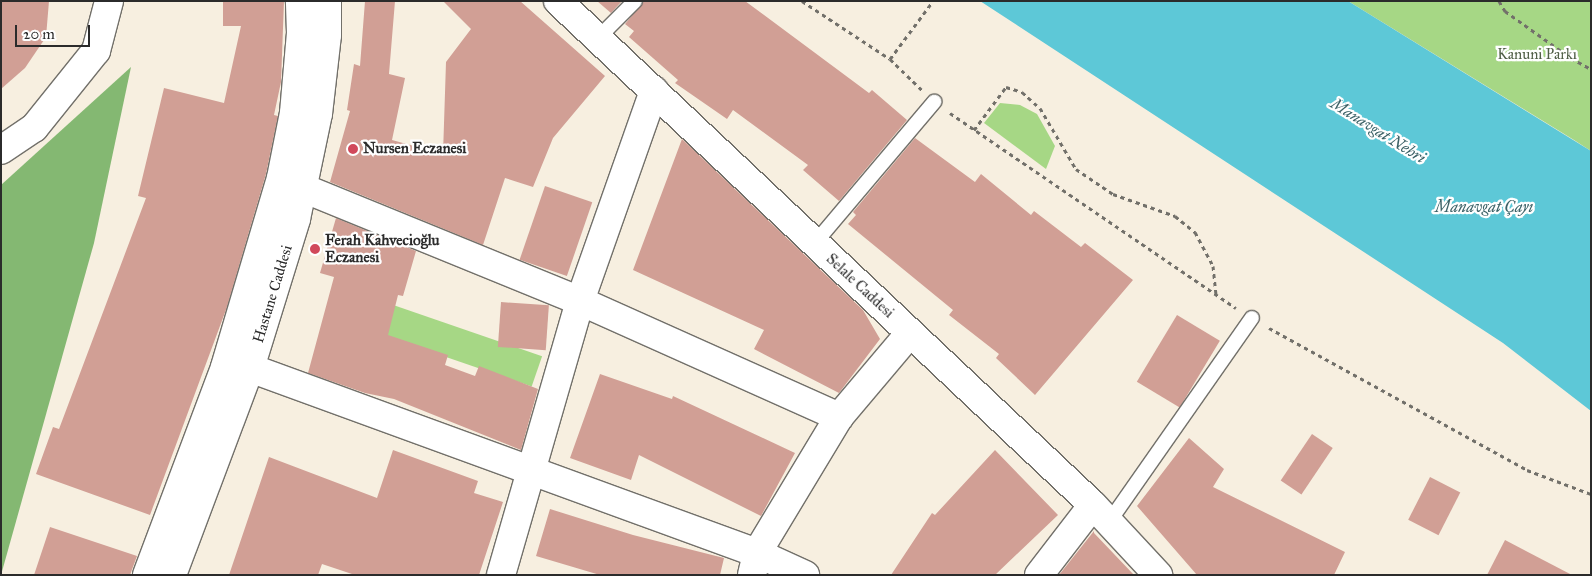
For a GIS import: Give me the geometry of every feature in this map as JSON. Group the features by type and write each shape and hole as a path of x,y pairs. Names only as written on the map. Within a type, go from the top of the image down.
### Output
{"street":[{"path":"1,150 34,128 96,51 109,1"},
{"name":"Hastane Caddesi","path":"147,575 225,367 281,178 294,113 301,33 300,1"},
{"name":"Hastane Caddesi","path":"172,575 250,368 303,188 318,114 327,35 327,1"},
{"name":"Selale Caddesi","path":"558,1 1101,514 1158,575"},
{"path":"501,575 580,301 654,91"},
{"path":"303,188 580,301 839,417"},
{"path":"755,564 839,417 910,333"},
{"path":"250,368 532,470 755,564 805,575"},
{"path":"1039,575 1101,514"}],"lane":[{"path":"598,38 635,1"},
{"path":"815,243 934,102"},
{"path":"1101,514 1252,318"}],"path":[{"path":"802,1 890,59 934,102 1252,318 1527,470 1591,494"},
{"path":"890,59 933,1"},
{"path":"1499,1 1505,11 1570,58 1591,69"},
{"path":"974,130 1006,87 1022,92 1040,108 1076,169 1113,194 1175,216 1195,232 1213,266 1216,295"}],"green space":[{"name":"Kanuni Parkı","path":"1348,1 1591,1 1591,151 1574,140"},
{"path":"131,67 94,243 1,575 1,185"},
{"path":"1000,103 1020,105 1037,114 1055,146 1046,169 984,123"},
{"path":"370,297 542,356 532,387 360,327"}],"water":[{"name":"Manavgat Çayı","path":"980,1 1348,1 1591,151 1591,411 1503,343"}],"building":[{"path":"1,1 49,1 46,37 25,68 1,89"},
{"path":"223,1 284,1 281,82 274,115 278,116 266,174 227,307 150,515 36,474 53,427 59,429 146,198 138,196 164,88 224,103 241,26 223,26"},
{"path":"365,1 395,1 389,74 405,78 392,140 443,154 446,62 471,29 443,1 520,1 605,76 553,138 533,187 505,178 483,245 330,182 350,111 347,110 354,64 360,66"},
{"path":"597,1 622,1 611,13"},
{"path":"644,1 745,1 869,93 872,90 907,120 839,201 803,170 808,165 733,110 727,119 675,83 678,80 629,37 634,31 625,24"},
{"path":"915,138 975,182 981,174 1031,215 1034,211 1081,247 1085,243 1133,280 1035,395 996,358 999,354 949,315 953,310 848,224 856,215 853,212"},
{"path":"682,139 863,310 880,339 839,393 754,349 764,330 633,270"},
{"path":"545,186 592,202 567,276 520,260"},
{"path":"336,218 416,251 403,296 398,295 388,335 448,355 445,365 475,376 479,366 538,389 521,450 394,399 365,393 308,373 334,277 320,273"},
{"path":"501,302 549,305 546,350 498,347"},
{"path":"1177,315 1220,341 1180,408 1137,382"},
{"path":"600,374 672,399 673,396 795,453 761,516 639,455 631,480 570,458"},
{"path":"1312,434 1333,448 1301,494 1281,480"},
{"path":"1189,438 1224,469 1213,487 1345,552 1334,575 1197,575 1137,506"},
{"path":"393,450 478,481 474,493 503,502 479,575 355,575 322,564 318,575 229,575 269,457 377,498"},
{"path":"995,450 1058,515 995,575 891,575 932,513 935,515"},
{"path":"1430,477 1460,492 1439,535 1408,520"},
{"path":"550,509 633,535 724,558 720,575 600,575 536,556"},
{"path":"50,527 137,556 130,575 34,575"},
{"path":"1094,531 1094,533 1134,575 1059,575"},
{"path":"1505,540 1572,575 1487,575"}],"place":[{"name":"Nursen Eczanesi","path":"353,149"},
{"name":"Ferah Kahvecioğlu Eczanesi","path":"315,249"}],"water label":[{"name":"Manavgat Nehri","path":"1378,131"}]}
